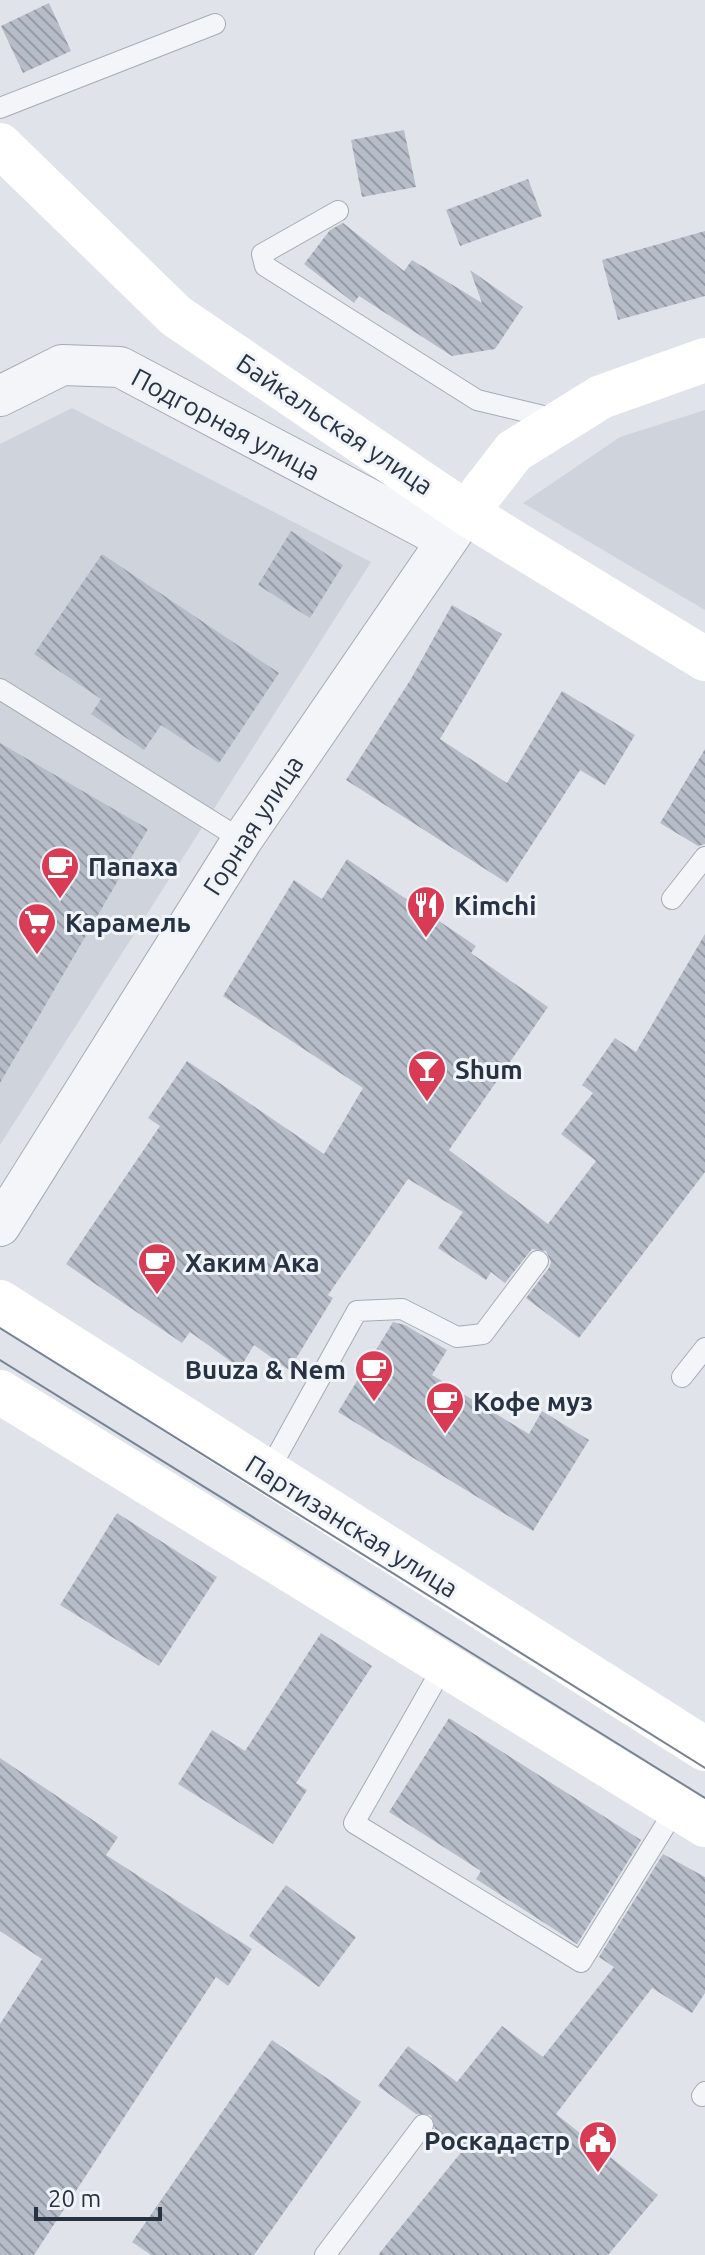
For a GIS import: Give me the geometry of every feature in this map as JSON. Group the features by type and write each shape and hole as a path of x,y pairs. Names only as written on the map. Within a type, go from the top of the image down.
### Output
{"street":[{"name":"Байкальская улица","path":"0,145 176,316 456,526 705,659"},
{"path":"456,526 514,451 601,397 705,360"},
{"name":"Подгорная улица","path":"0,396 62,365 120,367 456,526"},
{"name":"Горная улица","path":"0,1226 242,840 456,526"},
{"name":"Партизанская улица","path":"0,1302 705,1749"},
{"path":"0,1392 691,1816"}],"lane":[{"path":"0,108 215,24"},
{"path":"338,211 262,254 265,266 477,400 563,421"},
{"path":"0,689 242,840"},
{"path":"672,899 705,857"},
{"path":"268,1472 357,1311 402,1309 457,1337 483,1334 538,1261"},
{"path":"682,1377 705,1348"},
{"path":"444,1665 354,1823 581,1962 691,1816"},
{"path":"325,2255 423,2125"}],"shaded area":[{"path":"72,408 371,562 0,1145 0,444"},
{"path":"705,410 705,610 523,503 620,437"}],"building":[{"path":"49,3 71,51 23,73 1,26"},
{"path":"404,130 416,187 362,197 351,140"},
{"path":"528,179 542,216 460,246 446,210"},
{"path":"343,223 404,271 412,260 482,303 470,270 523,307 495,349 452,356 359,296 354,303 304,264 330,230"},
{"path":"705,231 705,296 618,320 602,260"},
{"path":"291,531 343,565 310,618 258,585"},
{"path":"102,554 279,673 219,763 161,725 144,750 91,714 101,699 34,654"},
{"path":"452,605 502,634 440,739 507,783 562,691 635,735 605,785 580,770 507,883 346,780 411,679"},
{"name":"Карамель","path":"0,743 148,829 0,1083"},
{"path":"705,749 705,844 698,846 660,823"},
{"path":"347,859 476,946 471,953 548,1007 449,1150 548,1224 596,1161 561,1134 593,1093 582,1085 615,1038 636,1052 705,934 705,1172 579,1338 526,1298 549,1268 551,1262 546,1251 532,1249 505,1283 491,1272 486,1280 438,1248 463,1212 408,1179 328,1295 333,1298 289,1370 254,1345 240,1368 190,1332 182,1343 66,1264 160,1126 148,1118 187,1061 324,1154 363,1088 223,996 294,880 322,899"},
{"path":"393,1322 405,1325 447,1350 432,1375 529,1434 542,1411 589,1440 533,1531 338,1412"},
{"path":"117,1513 217,1577 159,1666 60,1605"},
{"path":"321,1633 372,1666 296,1783 307,1790 273,1844 178,1784 212,1730 245,1751"},
{"path":"449,1718 641,1840 577,1944 476,1879 481,1871 389,1812"},
{"path":"0,1758 118,1837 106,1855 252,1949 228,1986 216,1977 34,2255 0,2255 0,2024 42,1959 0,1931"},
{"path":"663,1854 705,1877 705,1993 692,2013 652,1988 556,2114 658,2195 608,2255 378,2255 463,2150 435,2129 431,2115 416,2114 378,2086 408,2046 457,2082 502,2026 543,2057 614,1967 599,1957"},
{"path":"286,1885 356,1937 319,1987 249,1936"},
{"path":"272,2040 361,2102 254,2255 151,2255 132,2242"}],"tram line":[{"path":"0,1328 705,1768"},
{"path":"0,1360 705,1798"}],"place":[{"name":"Папаха","path":"60,900"},
{"name":"Kimchi","path":"426,939"},
{"name":"Карамель","path":"37,956"},
{"name":"Shum","path":"427,1103"},
{"name":"Хаким Ака","path":"157,1296"},
{"name":"Buuza & Nem","path":"374,1403"},
{"name":"Кофе муз","path":"445,1435"},
{"name":"Роскадастр","path":"598,2174"}]}
